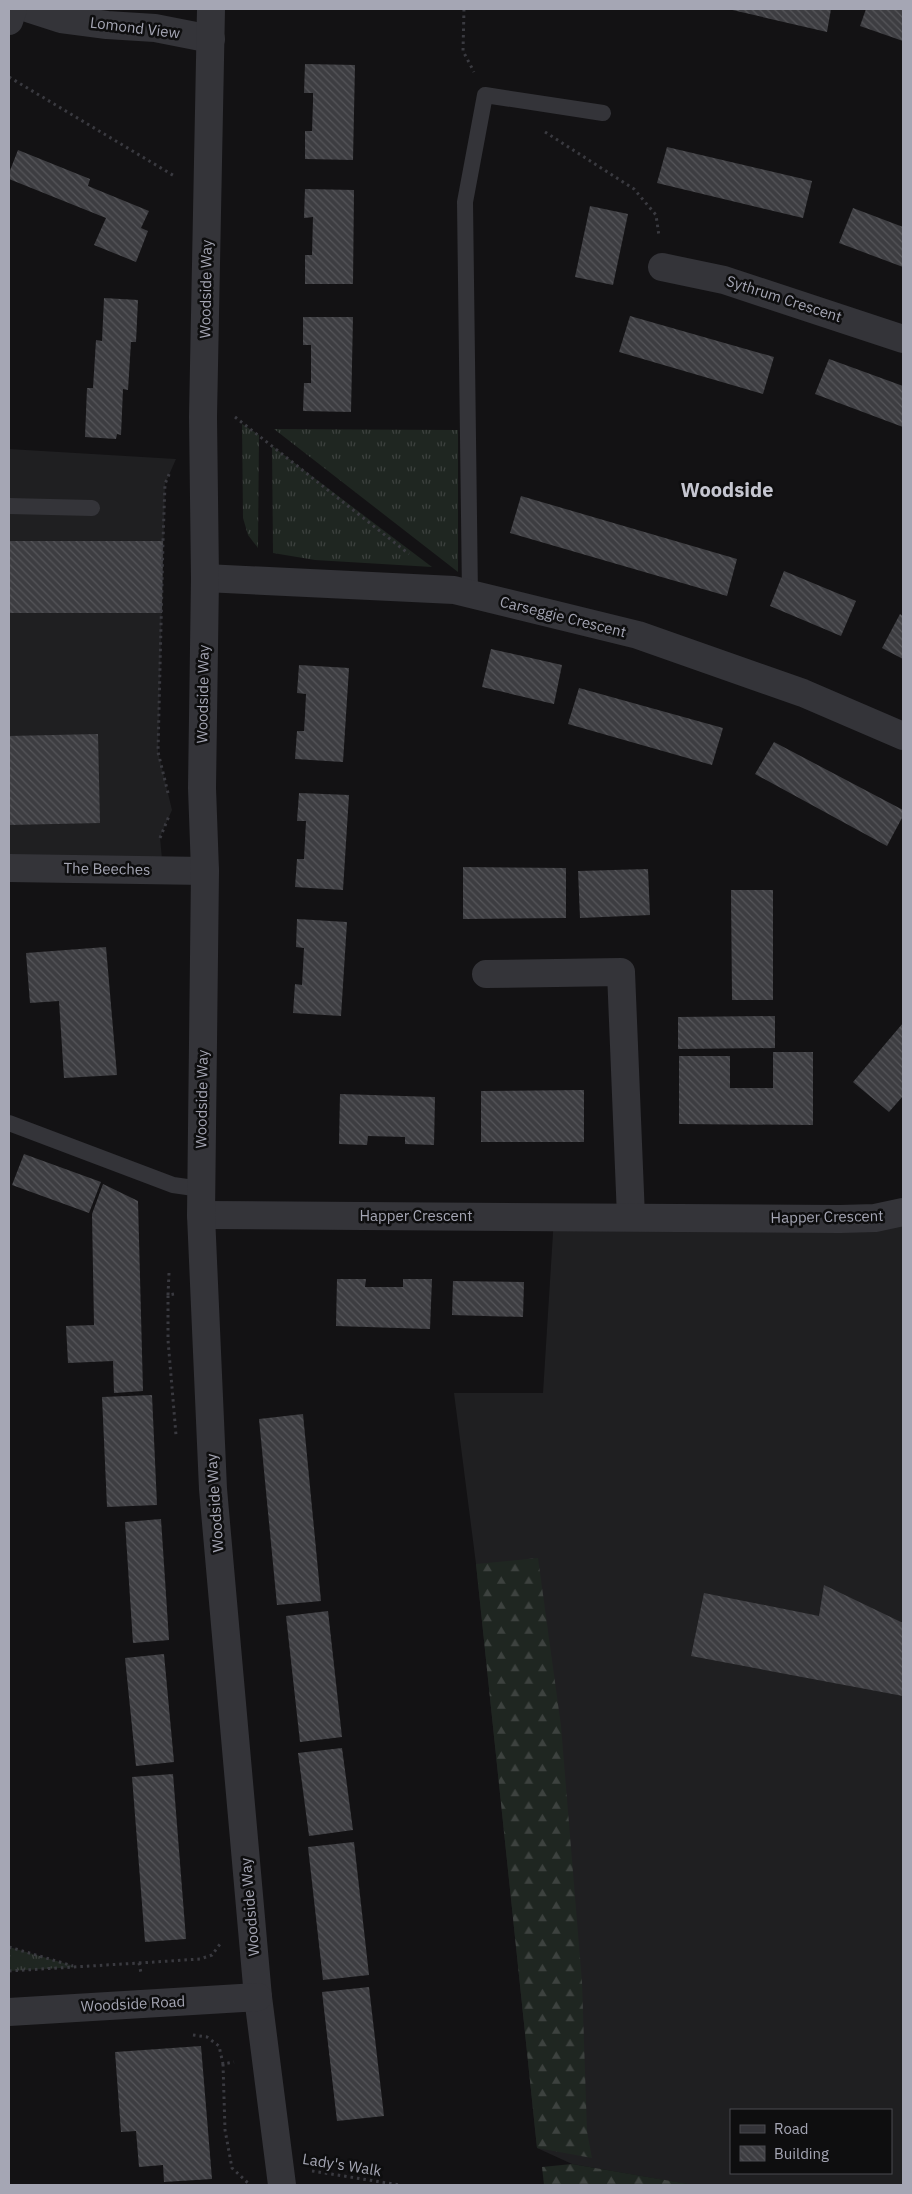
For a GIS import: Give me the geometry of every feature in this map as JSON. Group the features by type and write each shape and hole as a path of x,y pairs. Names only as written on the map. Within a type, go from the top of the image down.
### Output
{"street":[{"path":"9,21 14,9"},
{"name":"Lomond View","path":"30,9 61,19 107,25 155,28 211,39"},
{"name":"Woodside Way","path":"211,9 203,417 205,578 202,788 205,871 201,1202 213,1488 258,1997 281,2176"},
{"name":"Sythrum Crescent","path":"662,267 724,280 903,339"},
{"name":"Carseggie Crescent","path":"205,578 454,590 638,635 803,694 903,736"},
{"name":"The Beeches","path":"9,868 205,871"},
{"path":"486,974 621,972 631,1218"},
{"name":"Happer Crescent","path":"201,1202 631,1218 840,1219 875,1218 903,1212"},
{"name":"Woodside Road","path":"9,2012 258,1997"}],"lane":[{"path":"470,595 465,202 486,95 603,113"},
{"path":"9,506 92,508"},
{"path":"9,1123 173,1185 201,1202"}],"path":[{"path":"464,9 463,51 486,95"},
{"path":"9,77 179,179"},
{"path":"543,131 634,189 656,215 662,267"},
{"path":"9,1971 206,1957 212,1955 220,1944 221,1936"},
{"path":"9,1947 76,1967"},
{"path":"139,1963 145,2004"},
{"path":"186,2034 207,2037 220,2046 223,2064 225,2130 232,2168 248,2185"},
{"path":"223,2064 266,2059"},
{"name":"Lady's Walk","path":"281,2176 400,2185"}],"shaded area":[{"path":"9,449 176,459 165,484 158,752 172,810 160,837 163,870 9,868"},
{"path":"903,1212 903,2185 692,2185 572,2164 537,2148 476,1564 454,1393 543,1393 554,1217"}],"green space":[{"path":"242,424 259,435 258,548 248,535 243,518"},
{"path":"274,429 458,430 458,572"},
{"path":"272,446 432,567 315,560 273,553"},
{"path":"538,1558 561,1726 582,1982 587,2131 592,2158 537,2148 476,1564"},
{"path":"9,1947 77,1967 9,1971"},
{"path":"572,2164 694,2185 544,2185 542,2167"}],"building":[{"path":"728,9 831,9 827,32"},
{"path":"866,9 903,9 903,41 860,26"},
{"path":"305,64 355,65 353,160 305,159 305,131 312,131 313,93 304,93"},
{"path":"667,147 812,181 803,218 657,183"},
{"path":"18,150 90,179 88,186 149,211 141,228 148,231 136,262 94,245 106,218 9,179 9,173"},
{"path":"305,189 354,190 353,284 305,284 305,255 312,255 313,217 304,218"},
{"path":"590,206 628,214 613,285 575,277"},
{"path":"853,208 903,227 903,267 839,243"},
{"path":"104,298 138,300 136,342 131,342 128,390 123,389 121,435 117,434 116,439 85,437 87,388 93,388 96,340 102,341"},
{"path":"630,316 774,357 763,394 619,352"},
{"path":"303,317 353,317 351,412 303,411 304,383 311,383 311,345 303,345"},
{"path":"829,359 903,386 903,427 815,394"},
{"path":"521,496 737,559 727,596 510,533"},
{"path":"9,541 163,541 162,613 9,613"},
{"path":"784,571 856,601 841,636 770,606"},
{"path":"900,614 903,616 903,659 882,648"},
{"path":"491,649 562,665 554,704 482,687"},
{"path":"299,665 349,668 343,762 295,759 297,731 304,731 306,694 297,693"},
{"path":"579,688 723,728 712,765 568,724"},
{"path":"98,734 100,823 9,825 9,736"},
{"path":"774,742 903,810 903,816 887,846 755,774"},
{"path":"299,793 349,795 343,890 295,887 297,859 304,859 306,821 297,821"},
{"path":"463,867 566,868 566,918 463,919"},
{"path":"648,869 650,915 580,918 578,871"},
{"path":"731,890 773,890 773,1000 732,1000"},
{"path":"297,919 347,922 341,1016 293,1013 295,984 302,985 304,948 296,947"},
{"path":"106,947 117,1075 64,1078 59,1001 30,1003 26,953"},
{"path":"775,1016 775,1048 678,1049 678,1017"},
{"path":"903,1023 903,1096 889,1112 853,1082"},
{"path":"773,1052 813,1052 813,1125 679,1124 679,1056 730,1056 730,1088 773,1088"},
{"path":"584,1090 584,1142 481,1142 481,1091"},
{"path":"340,1094 435,1097 434,1145 405,1144 405,1137 368,1136 367,1145 339,1144"},
{"path":"24,1154 101,1182 89,1213 12,1185"},
{"path":"103,1184 138,1201 143,1391 114,1393 113,1361 68,1363 66,1326 94,1325 92,1214"},
{"path":"337,1279 366,1279 365,1287 403,1287 403,1279 432,1279 430,1329 336,1326"},
{"path":"453,1281 524,1282 523,1317 452,1315"},
{"path":"152,1395 157,1505 107,1507 102,1397"},
{"path":"303,1414 321,1601 277,1605 259,1419"},
{"path":"161,1519 169,1640 133,1643 125,1522"},
{"path":"824,1585 903,1623 903,1696 691,1656 704,1593 819,1616"},
{"path":"328,1611 342,1737 300,1742 286,1616"},
{"path":"164,1654 174,1762 136,1766 125,1658"},
{"path":"342,1748 353,1830 309,1836 298,1753"},
{"path":"173,1774 186,1939 145,1942 132,1777"},
{"path":"354,1842 369,1975 323,1980 308,1847"},
{"path":"369,1987 384,2116 337,2121 322,1992"},
{"path":"201,2046 212,2179 164,2182 163,2165 139,2167 136,2131 121,2132 115,2052"}],"district":[{"name":"Woodside","path":"727,490"}]}
